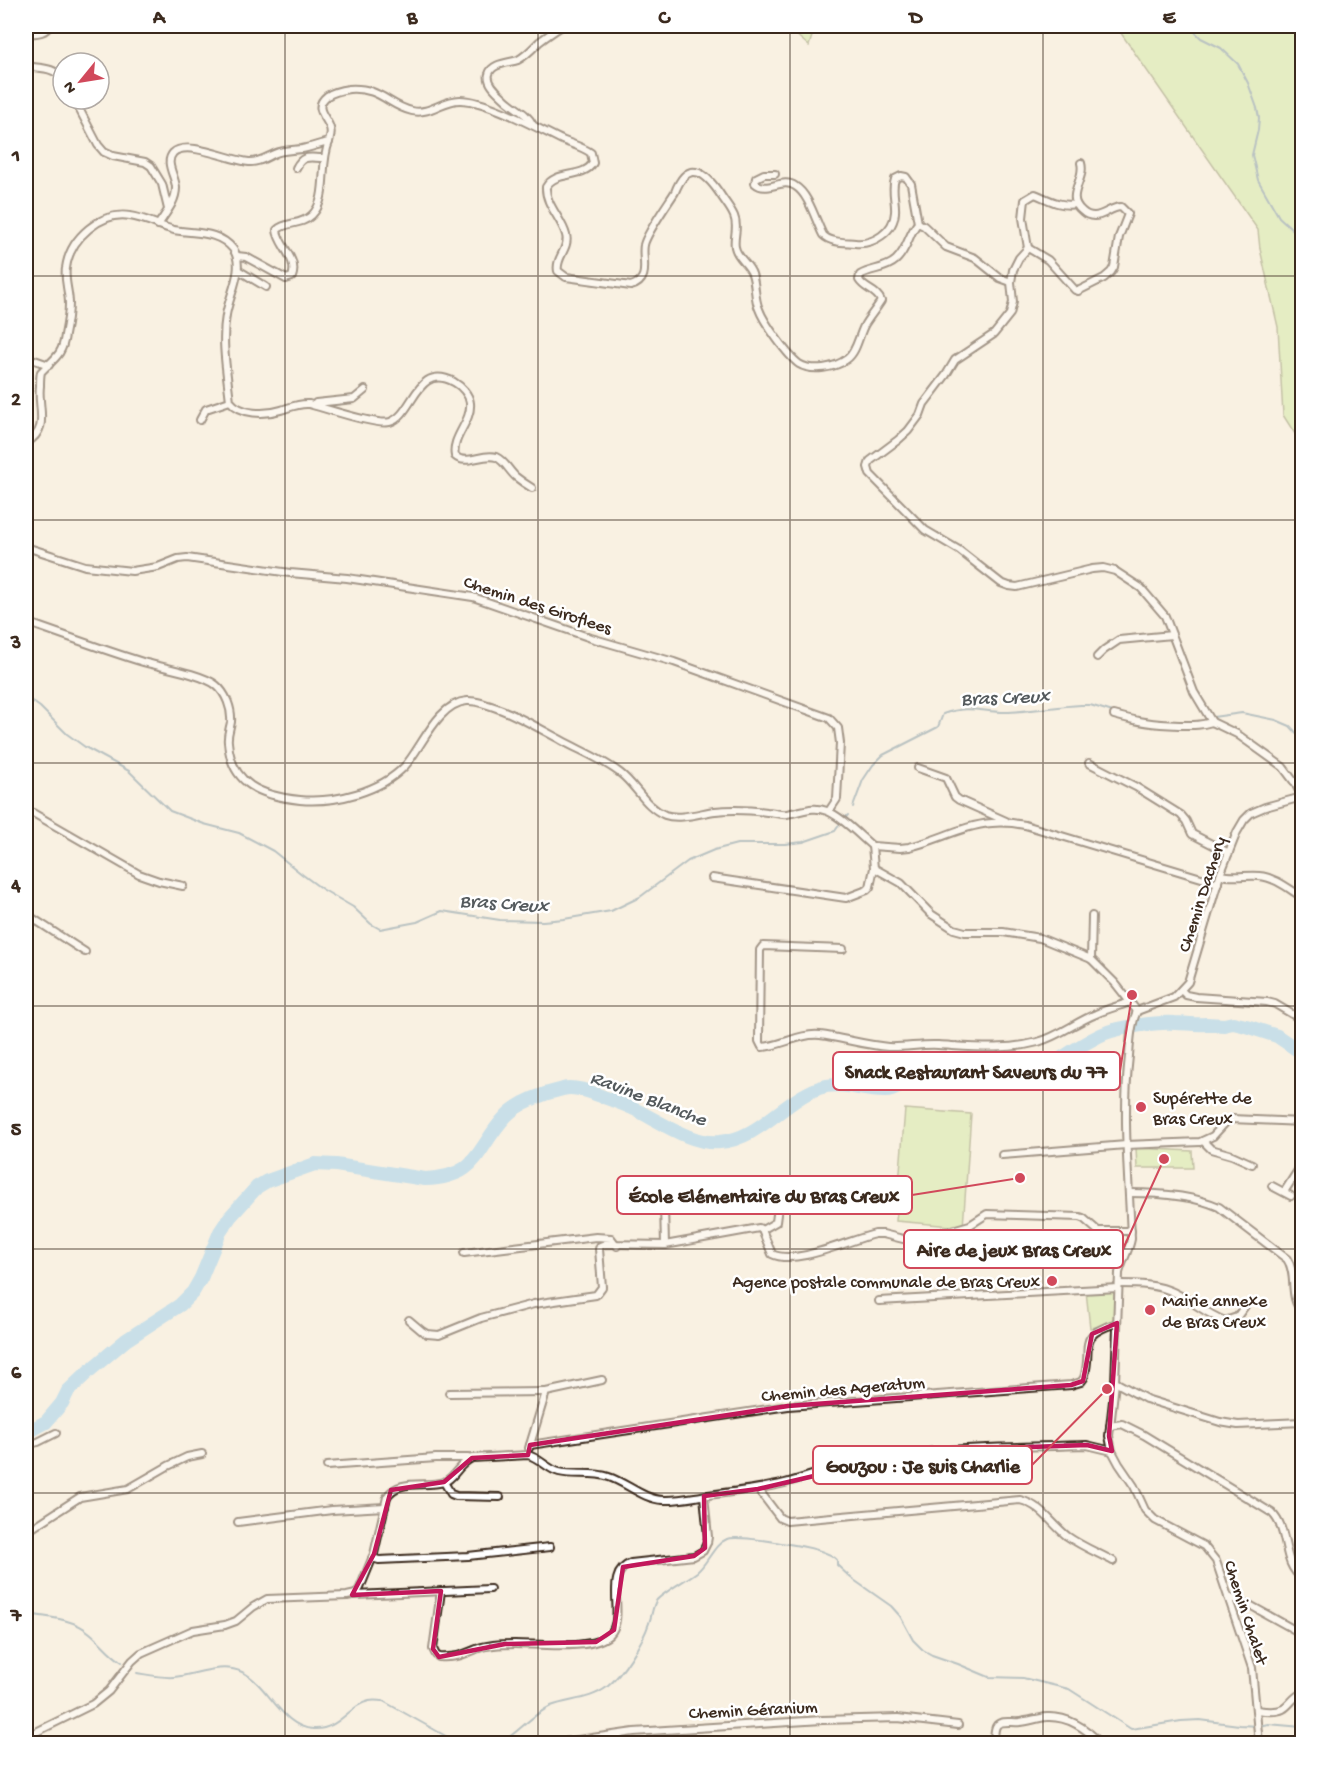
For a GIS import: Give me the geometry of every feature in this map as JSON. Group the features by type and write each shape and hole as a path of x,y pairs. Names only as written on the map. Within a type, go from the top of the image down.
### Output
{"street":[{"path":"26,34 41,32 49,26"},
{"path":"533,126 527,116 493,86 489,74 496,66 525,55 562,26"},
{"path":"26,66 51,69"},
{"path":"237,256 246,257 286,279 292,277 294,271 292,262 287,249 278,237 277,230 282,226 303,222 314,213 321,199 323,158 331,130 321,113 322,102 332,94 351,89 374,92 403,108 416,112 424,112 450,100 463,99 483,104 588,150 593,160 588,169 553,179 546,187 546,195 566,233 567,244 557,264 558,270 566,277 635,285 645,269 644,243 679,183 692,172 697,171 704,174 716,187 734,216 737,230 735,249 752,274 758,308 770,329 801,365 817,368 829,367 849,358 865,324 881,301 876,294 861,284 860,275 881,269 897,259 908,244 912,229 918,223"},
{"path":"80,111 104,152 145,162 151,166 162,184 168,209"},
{"path":"158,225 174,200 176,181 170,159 178,150 194,149 245,162 255,162 283,151 303,149 329,142"},
{"path":"296,168 303,159 323,158"},
{"path":"1028,249 1048,260 1075,291 1104,278 1111,272 1114,267 1119,237 1128,214 1121,207 1098,216 1083,212 1073,196 1080,183 1083,169 1080,163"},
{"path":"775,174 764,174 756,178 755,183 760,188 788,183 797,187 805,197 828,240 861,244 870,243 883,234 895,214 893,185 895,179 900,176 906,177 910,184 918,223"},
{"path":"1076,204 1066,206 1057,204 1035,194 1028,198 1023,205 1028,249 1015,265 1011,282 1013,296 1011,314 994,334 955,360 908,431 870,460 868,471 872,478 925,530 959,550 1001,583 1017,587 1103,568 1115,571 1141,588 1165,616 1194,692 1212,722 1237,734 1283,767 1302,797"},
{"path":"26,443 38,432 41,424 39,390 41,372 60,354 65,338 69,303 65,282 66,265 72,251 81,237 102,219 116,215 131,216 176,230 209,234 229,245 237,256 238,270 225,322 225,355 230,401 235,406 263,413 278,411 299,403 309,404 385,423 392,422 402,414 421,386 428,381 446,379 463,390 470,405 470,413 455,445 456,458 463,460 487,456 496,458 532,488"},
{"path":"918,223 946,247 975,258 1000,278 1011,282"},
{"path":"238,270 266,287"},
{"path":"26,357 49,365"},
{"path":"309,404 354,399 365,390"},
{"path":"200,420 206,409 230,401"},
{"name":"Chemin des Giroflees","path":"26,548 86,566 132,571 158,567 187,558 456,593 591,638 674,662 829,718 838,728 840,743 837,799 829,811"},
{"path":"26,622 216,684 230,706 231,718 227,740 236,772 250,786 279,796 302,800 324,800 370,789 389,780 405,765 445,711 450,706 467,700 502,710 602,761 622,774 645,800 663,814 674,817 727,809 784,814 815,808 829,811 872,846 900,848 918,845 980,824 1013,823 1218,883"},
{"path":"1097,657 1119,640 1172,635"},
{"path":"1114,715 1157,725 1197,726 1212,722"},
{"path":"1089,763 1136,787 1181,815 1192,834 1228,853"},
{"path":"918,768 946,778 959,800 1013,823"},
{"name":"Chemin Dachery","path":"1181,990 1188,982 1220,875 1244,820 1251,813 1264,807 1302,797"},
{"path":"26,810 139,874 183,886"},
{"path":"712,878 846,898 870,887 874,868 872,846"},
{"path":"874,868 901,883 931,914 954,929 964,932 1003,932 1040,938 1091,959 1115,983 1136,1013 1174,997 1181,990 1186,995 1196,998 1267,1002 1275,1004 1302,1020"},
{"path":"1220,875 1261,876 1274,880 1302,897"},
{"path":"26,914 85,952"},
{"path":"1091,959 1092,916"},
{"path":"843,949 763,946 760,950 759,1041 762,1047 819,1035 888,1047 934,1044 984,1048 1009,1047 1056,1035 1094,1014 1130,1002"},
{"name":"Chemin Chalet","path":"1136,1013 1130,1039 1127,1073 1126,1144 1130,1247 1121,1265 1118,1286 1116,1382 1109,1436 1112,1450 1134,1486 1145,1510 1155,1520 1204,1546 1216,1561 1252,1668 1260,1741"},
{"path":"1002,1155 1126,1144 1203,1141 1213,1136 1231,1119 1302,1122"},
{"path":"1203,1141 1211,1149 1252,1164"},
{"path":"1284,1192 1302,1164"},
{"path":"723,1192 781,1184 776,1222 762,1230"},
{"path":"1272,1186 1291,1196"},
{"path":"1129,1193 1190,1198 1219,1207 1287,1259 1292,1266 1296,1302 1302,1311"},
{"path":"664,1205 665,1245"},
{"path":"409,1320 427,1334 439,1335 481,1318 534,1304 593,1296 599,1293 602,1287 599,1247 605,1244 665,1245 759,1228 772,1254 780,1257 811,1254 875,1234 903,1239 931,1236 970,1225 987,1214 1080,1217 1098,1231 1131,1231"},
{"path":"464,1253 596,1237 611,1238 617,1246"},
{"path":"879,1301 1149,1285 1173,1292 1225,1320 1237,1317 1245,1306"},
{"name":"Chemin des Ageratum","path":"530,1445 788,1406 1071,1385 1081,1382 1084,1378 1088,1342 1092,1334 1118,1323"},
{"path":"449,1393 546,1392 602,1380"},
{"path":"1116,1382 1152,1402 1220,1422 1238,1425 1302,1422"},
{"path":"528,1455 546,1392"},
{"path":"1110,1426 1122,1424 1144,1435 1272,1513 1280,1524 1293,1570 1302,1578"},
{"path":"26,1445 56,1433"},
{"path":"327,1466 436,1458 528,1455 535,1457 554,1471 602,1475 657,1500 673,1500 758,1489 841,1466 921,1452 1087,1445 1112,1450"},
{"path":"26,1533 80,1497 128,1489 168,1466 187,1457 201,1454"},
{"path":"352,1595 358,1591 372,1558 387,1497 394,1488 444,1482 453,1476 464,1462 472,1458"},
{"path":"444,1482 451,1494 456,1496 500,1497"},
{"path":"758,1489 780,1518 787,1521 1020,1500 1040,1509 1070,1538 1113,1561"},
{"path":"441,1592 433,1649 439,1657 461,1656 479,1648 499,1644 596,1642 608,1637 617,1621 615,1593 618,1574 623,1567 631,1563 694,1556 705,1548 708,1536 704,1496"},
{"path":"238,1522 332,1510 385,1507"},
{"path":"372,1558 379,1560 468,1556 550,1547"},
{"path":"26,1737 93,1704 109,1691 141,1653 193,1630 236,1621 267,1599 490,1589"},
{"path":"1228,1597 1248,1604 1302,1634"},
{"path":"1257,1713 1283,1709 1292,1699 1302,1693"},
{"path":"994,1743 994,1730 1002,1722 1021,1722 1050,1717 1062,1719 1088,1731 1101,1743"},
{"name":"Chemin Géranium","path":"550,1743 634,1732 822,1720 898,1718 958,1725"}],"highlighted area":[{"path":"1117,1323 1109,1436 1112,1451 1087,1445 921,1451 758,1489 704,1496 705,1548 694,1556 623,1567 614,1630 596,1642 505,1644 439,1657 433,1649 441,1591 352,1595 374,1554 391,1490 444,1482 472,1458 528,1455 530,1445 788,1406 1071,1385 1083,1381 1092,1334"}],"green space":[{"path":"786,26 815,26 809,46"},
{"path":"1116,26 1294,26 1302,39 1302,445 1283,415 1278,327 1260,249 1258,230"},
{"path":"905,1109 971,1114 963,1227 896,1221"},
{"path":"1136,1148 1192,1151 1193,1168 1137,1168"},
{"path":"1114,1289 1116,1324 1090,1328 1086,1291"}],"waterway":[{"path":"1189,26 1201,38 1221,48 1238,64 1248,83 1259,118 1252,155 1258,180 1279,217 1302,238"},
{"name":"Bras Creux","path":"26,697 85,747 129,771 170,811 204,824 239,833 273,851 322,889 353,907 371,924 380,929 417,922 442,911 500,920 543,921 611,911 640,897 688,861 714,850 737,844 803,842 835,831 848,815"},
{"name":"Bras Creux","path":"853,807 863,780 873,765 883,755 938,727 943,714 969,709 1009,712 1081,705 1090,705 1116,713"},
{"name":"Bras Creux","path":"1213,717 1242,713 1276,720 1290,726 1302,739"},
{"name":"Bras Creux","path":"1177,722 1202,721"},
{"name":"Ravine Blanche","path":"26,1433 46,1422 62,1403 68,1391 89,1371 126,1340 180,1305 193,1292 220,1232 230,1217 257,1187 267,1181 315,1164 336,1165 425,1179 456,1173 467,1167 511,1111 525,1102 548,1093 567,1088 585,1091 632,1108 686,1136 709,1142 720,1142 747,1134 806,1094 819,1088 836,1085 886,1091 912,1081 929,1079 993,1082 1015,1080 1037,1072 1103,1034 1118,1029 1167,1023 1224,1025 1233,1023 1277,1036 1302,1053"},
{"path":"499,1744 551,1706 594,1694 607,1687 619,1675 637,1648 646,1631 656,1601 697,1572 722,1541 737,1538 795,1545 826,1553 837,1560 837,1565 851,1578 891,1606 900,1616 913,1640 923,1650 989,1677 1023,1678 1069,1689 1131,1729 1200,1720 1239,1725 1268,1724 1302,1727"},
{"path":"26,1614 76,1624 90,1633 122,1662"},
{"path":"137,1673 169,1677 208,1670 234,1669 242,1672 260,1686 292,1721 302,1727 313,1729 330,1726 362,1703 383,1701 460,1744"}],"place":[{"name":"Snack Restaurant Saveurs du 77","path":"1132,995"},
{"name":"Supérette de Bras Creux","path":"1141,1107"},
{"name":"Aire de jeux Bras Creux","path":"1164,1159"},
{"name":"École Elémentaire du Bras Creux","path":"1020,1178"},
{"name":"Agence postale communale de Bras Creux","path":"1052,1281"},
{"name":"Mairie annexe de Bras Creux","path":"1150,1310"},
{"name":"Gouzou : Je suis Charlie","path":"1107,1389"}]}
